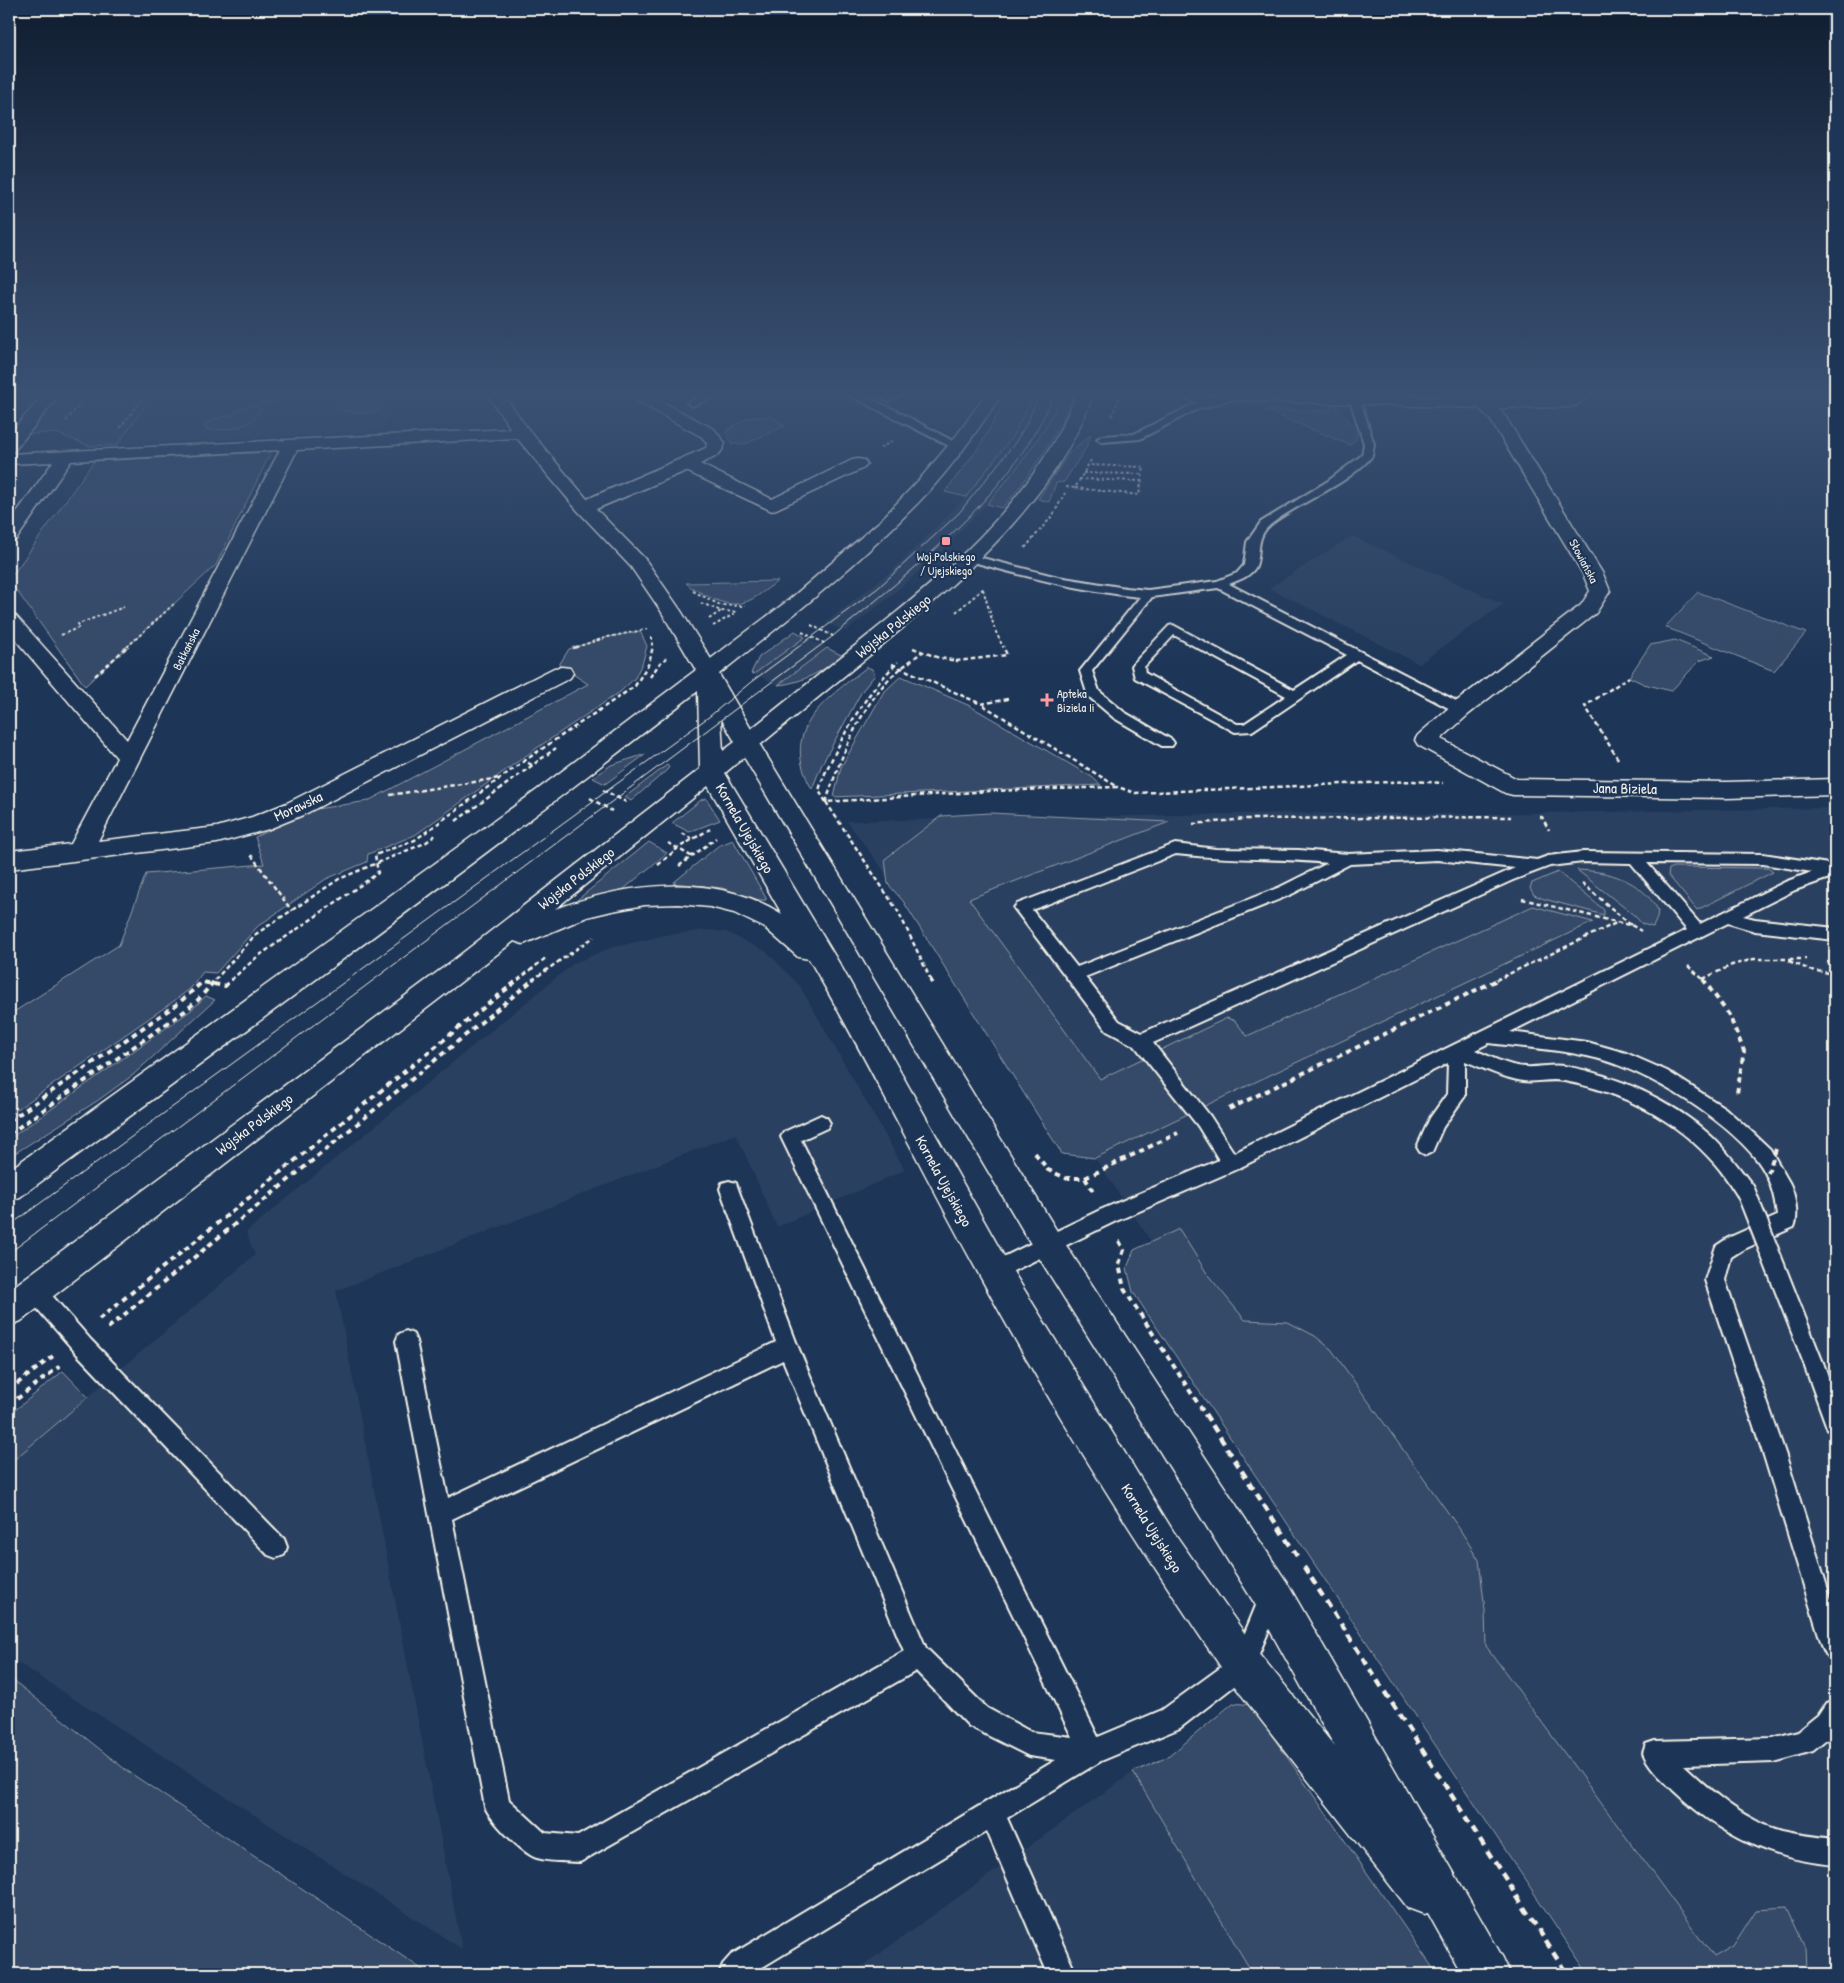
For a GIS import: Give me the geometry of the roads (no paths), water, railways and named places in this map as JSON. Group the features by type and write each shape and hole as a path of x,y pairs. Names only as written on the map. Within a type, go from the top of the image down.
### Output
{"street":[{"path":"9,536 46,484"},
{"name":"Bałkańska","path":"79,853 272,484"},
{"name":"Kornela Ujejskiego","path":"564,484 584,507 638,563 671,611 1049,1246 1272,1595 1482,1966"},
{"path":"584,507 640,484"},
{"path":"726,484 772,506 818,484"},
{"path":"9,1186 576,774 781,616 863,546 924,484"},
{"name":"Wojska Polskiego","path":"9,1310 460,969 859,654 936,591 970,558 1019,503 1034,484"},
{"name":"Słowiańska","path":"1426,740 1589,609 1600,591 1593,574 1538,484"},
{"path":"9,620 129,757"},
{"path":"9,655 31,646"},
{"name":"Kornela Ujejskiego","path":"708,672 712,771 832,975 994,1271 1084,1422 1160,1544 1243,1665 1482,1966"},
{"name":"Morawska","path":"9,860 217,835 260,823 295,809 562,673"},
{"name":"Jana Biziela","path":"1426,740 1513,787 1727,790 1835,788"},
{"path":"460,969 555,918 580,909 618,900 666,894 715,899 746,907 785,928 832,975"}],"lane":[{"path":"970,558 1035,576 1148,594 1220,584 1241,575 1250,566 1253,542 1265,524 1333,484"},
{"path":"1220,584 1461,710"},
{"path":"1148,594 1086,671 1093,693 1119,715 1167,743"},
{"path":"1295,696 1173,629 1138,666 1139,675 1234,728 1247,728 1295,696 1356,654"},
{"path":"1231,1163 1204,1121 1141,1041 1113,1026 1022,908 1175,849 1216,854 1299,855 1348,859 1437,855 1536,864"},
{"path":"1634,857 1697,931"},
{"path":"1141,1041 1536,864 1562,858 1763,859 1833,870"},
{"path":"1074,975 1285,891 1348,859"},
{"path":"994,1271 1049,1246 1107,1216 1231,1163 1665,946 1790,886 1833,870"},
{"path":"1726,917 1755,925 1835,934"},
{"path":"1487,1036 1587,1049 1620,1058 1641,1067 1661,1076 1719,1113 1764,1155 1783,1190 1787,1222 1735,1244 1723,1252 1715,1280 1775,1456 1835,1648"},
{"path":"1426,1147 1436,1123 1456,1096 1457,1050"},
{"path":"1457,1050 1522,1074 1564,1073 1600,1082 1633,1094 1659,1107 1688,1128 1721,1158 1746,1192 1835,1423"},
{"path":"821,1123 790,1137 1092,1752"},
{"path":"729,1189 788,1347 918,1656 978,1717 1029,1744 1092,1752"},
{"path":"34,1290 80,1342 276,1547"},
{"path":"406,1341 498,1807 539,1846 580,1849 918,1656"},
{"path":"440,1513 788,1347"},
{"path":"739,1971 1092,1752 1171,1719 1243,1665 1272,1595"},
{"path":"1835,1712 1827,1724 1804,1742 1773,1750 1655,1753 1681,1782 1721,1814 1751,1833 1782,1845 1835,1852"},
{"path":"992,1813 1062,1974"}],"tram line":[{"path":"9,1226 710,716 751,682 878,588 959,513 982,484"},
{"path":"9,1253 833,636 928,556 960,526 998,484"}],"place":[{"name":"Woj.Polskiego / Ujejskiego","path":"946,541"},
{"name":"Apteka Biziela Ii","path":"1047,700"}]}
